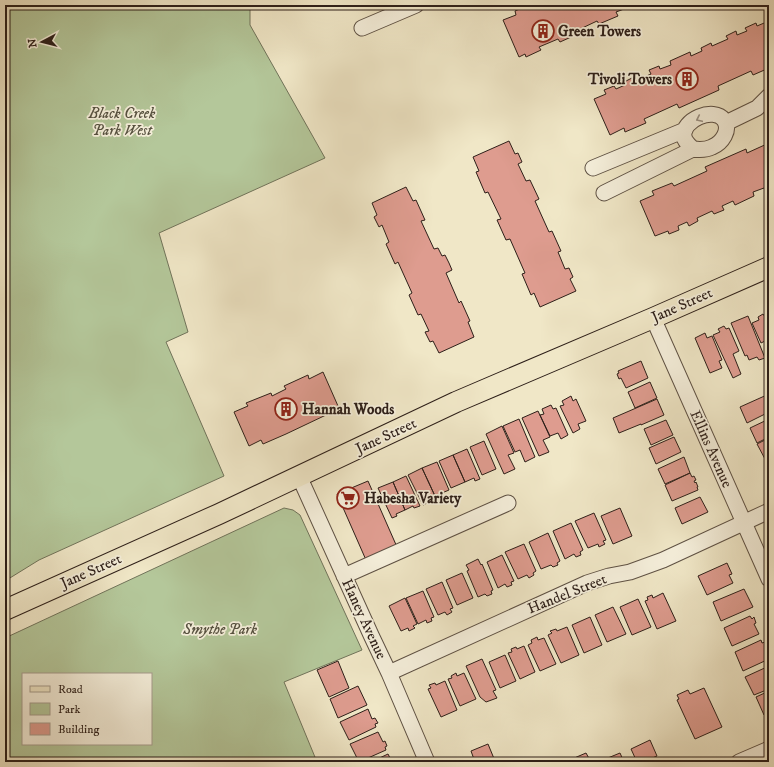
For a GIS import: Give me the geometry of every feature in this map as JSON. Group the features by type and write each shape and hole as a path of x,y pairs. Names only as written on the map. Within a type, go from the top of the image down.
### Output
{"main road":[{"name":"Jane Street","path":"5,610 299,476 456,402 769,267"}],"street":[{"path":"362,28 416,5"},
{"path":"726,123 757,108 769,96"},
{"path":"604,192 693,150 702,150 718,144 724,138 726,131 726,123 722,118 714,114 707,115 698,118 689,124 685,130 684,137 693,150"},
{"path":"593,168 685,130"},
{"name":"Ellins Avenue","path":"653,318 769,579"},
{"name":"Haney Avenue","path":"299,476 389,672 427,762"},
{"path":"344,576 508,503"},
{"name":"Handel Street","path":"389,672 587,583 609,576 630,572 662,560 769,511"},
{"path":"739,762 769,749"}],"green space":[{"name":"Black Creek Park West","path":"5,5 250,5 250,25 325,158 159,233 188,332 166,342 224,476 39,560 5,581"},
{"name":"Smythe Park","path":"284,508 293,510 300,515 362,650 284,682 317,762 5,762 5,638"}],"building":[{"name":"Green Towers","path":"528,5 642,5 633,9 632,6 616,12 618,16 599,24 597,21 578,30 580,33 560,42 558,39 539,47 541,50 526,57 525,54 519,57 503,20 516,15 515,11"},
{"name":"Tivoli Towers","path":"769,21 769,68 753,75 751,71 718,86 719,90 679,108 677,104 644,119 646,123 625,132 624,128 610,135 594,99 606,94 604,90 614,86 616,89 625,85 624,82 634,77 635,81 651,74 649,70 659,66 660,69 671,65 670,61 690,52 691,56 702,51 701,48 711,43 712,46 728,39 726,36 736,31 737,35 747,31 745,28 756,23 757,26"},
{"path":"509,141 515,154 518,153 522,162 518,164 526,181 530,180 539,199 535,201 549,232 552,231 561,251 558,252 565,269 569,268 573,277 570,279 576,291 540,307 534,293 531,295 522,274 525,273 510,239 506,240 497,220 501,219 488,192 485,193 476,172 479,171 473,157"},
{"path":"769,143 769,190 765,191 764,188 753,192 754,196 735,205 733,201 722,206 724,210 714,214 712,211 697,218 698,221 689,226 687,222 678,226 679,230 669,234 668,231 655,236 640,201 654,195 652,191 672,183 674,186 707,171 705,167 746,149 747,153"},
{"path":"406,187 413,201 416,200 425,220 421,221 434,249 438,248 442,256 445,255 449,263 452,270 446,273 459,303 461,301 470,321 468,322 474,337 439,353 433,341 430,342 425,332 429,331 421,314 418,315 409,295 412,293 398,262 395,264 386,244 389,242 382,225 379,227 374,217 377,215 372,203"},
{"path":"763,314 765,317 767,316 769,320 769,339 761,343 752,323 759,320 758,317"},
{"path":"748,316 765,358 759,360 757,357 749,360 747,355 745,356 731,323"},
{"path":"724,326 726,329 729,328 739,351 733,354 741,374 733,378 713,335 720,332 718,329"},
{"path":"705,333 707,338 712,336 722,360 719,361 722,368 710,373 695,338"},
{"path":"641,361 648,378 626,388 621,378 619,379 617,374 619,373 618,371"},
{"name":"Hannah Woods","path":"323,372 338,406 325,412 326,415 286,434 263,444 261,440 249,446 234,412 248,406 246,403 271,393 272,396 286,389 284,386 308,375 309,379"},
{"path":"650,382 657,398 635,408 628,392"},
{"path":"769,394 769,412 747,423 740,407"},
{"path":"571,396 573,401 576,399 586,421 578,424 580,429 573,433 560,406 564,405 562,401"},
{"path":"657,399 664,415 619,433 613,418"},
{"path":"551,405 553,409 556,408 568,435 561,439 558,433 550,436 540,415 544,414 542,409"},
{"path":"538,411 550,437 543,440 549,452 539,456 522,418"},
{"path":"519,419 535,457 525,462 520,450 515,452 503,426"},
{"path":"769,419 769,437 757,443 750,428"},
{"path":"666,420 673,435 651,445 644,429"},
{"path":"502,426 514,453 508,455 515,469 504,474 486,434"},
{"path":"674,437 681,452 656,464 649,448"},
{"path":"769,438 769,457 765,459 757,444"},
{"path":"484,441 496,469 482,475 470,447"},
{"path":"467,449 480,479 475,481 474,478 465,482 453,455"},
{"path":"453,455 465,482 451,488 439,461"},
{"path":"684,457 690,473 665,484 658,469"},
{"path":"437,462 449,490 435,496 422,468"},
{"path":"422,468 435,496 426,500 427,503 423,505 408,475"},
{"path":"690,473 696,480 694,481 695,483 696,482 698,490 672,501 665,485"},
{"path":"406,476 420,506 414,508 413,506 405,510 393,482"},
{"path":"368,481 397,547 366,560 337,494"},
{"path":"393,482 405,510 396,514 397,516 392,518 378,488"},
{"path":"700,497 708,512 682,524 675,508"},
{"path":"620,508 632,536 613,544 601,516"},
{"path":"594,513 606,540 603,541 605,544 599,547 598,544 588,548 575,521"},
{"path":"571,523 583,550 580,552 581,555 576,557 574,554 565,559 553,531"},
{"path":"548,533 560,561 557,563 558,565 553,567 551,565 541,569 529,542"},
{"path":"524,544 536,571 533,573 534,575 529,578 527,575 518,579 505,552"},
{"path":"502,555 514,581 511,582 512,585 507,587 505,584 498,588 487,562"},
{"path":"478,559 481,565 482,564 493,590 491,591 492,594 487,596 485,594 478,597 467,571 469,570 466,565"},
{"path":"727,563 732,574 729,575 733,583 707,595 698,576"},
{"path":"462,573 473,598 457,605 446,580"},
{"path":"442,582 453,608 450,609 452,612 447,615 445,612 438,615 426,589"},
{"path":"744,589 753,607 721,621 713,602"},
{"path":"423,591 434,617 431,618 432,621 427,623 426,620 418,624 406,598"},
{"path":"663,593 676,621 657,629 645,601 648,600 647,597 652,595 653,598"},
{"path":"405,598 417,624 413,626 415,628 409,631 408,628 401,631 389,606"},
{"path":"638,599 651,627 632,635 620,607"},
{"path":"613,607 626,634 607,642 595,615"},
{"path":"750,616 752,619 754,617 756,623 754,624 759,634 732,646 724,628"},
{"path":"590,617 602,645 584,653 572,625"},
{"path":"567,627 579,655 561,663 548,635 552,633 550,631 556,629 557,631"},
{"path":"537,637 538,640 544,638 556,664 540,671 528,645 532,643 531,640"},
{"path":"761,640 762,643 765,642 768,647 765,649 769,659 743,671 735,652"},
{"path":"524,646 535,672 520,679 508,653 512,652 511,649 516,647 517,649"},
{"path":"505,655 516,681 500,688 489,662"},
{"path":"482,659 496,690 493,691 497,698 486,702 480,697 466,666"},
{"path":"338,661 349,688 329,697 317,670"},
{"path":"769,666 769,689 754,695 745,677"},
{"path":"456,673 457,676 464,673 476,699 460,706 448,679 452,678 451,676"},
{"path":"445,681 457,710 441,717 428,689 431,688 429,685 435,683 436,685"},
{"path":"358,686 367,705 338,718 330,699"},
{"path":"704,688 722,727 695,739 677,700 679,699 677,695 688,690 690,694"},
{"path":"769,691 769,713 764,715 756,697"},
{"path":"368,709 372,719 375,718 378,723 375,724 376,727 349,740 340,722"},
{"path":"378,732 383,742 385,741 387,746 385,747 386,750 359,762 350,744"},
{"path":"650,740 657,756 643,762 637,762 631,749"},
{"path":"488,744 495,761 475,762 471,751"},
{"path":"586,753 591,762 565,762"},
{"path":"620,753 624,762 604,762 603,760"},
{"path":"388,754 392,762 371,762"}],"place":[{"name":"Green Towers","path":"543,31"},
{"name":"Tivoli Towers","path":"687,79"},
{"name":"Hannah Woods","path":"286,409"},
{"name":"Habesha Variety","path":"348,498"}]}
